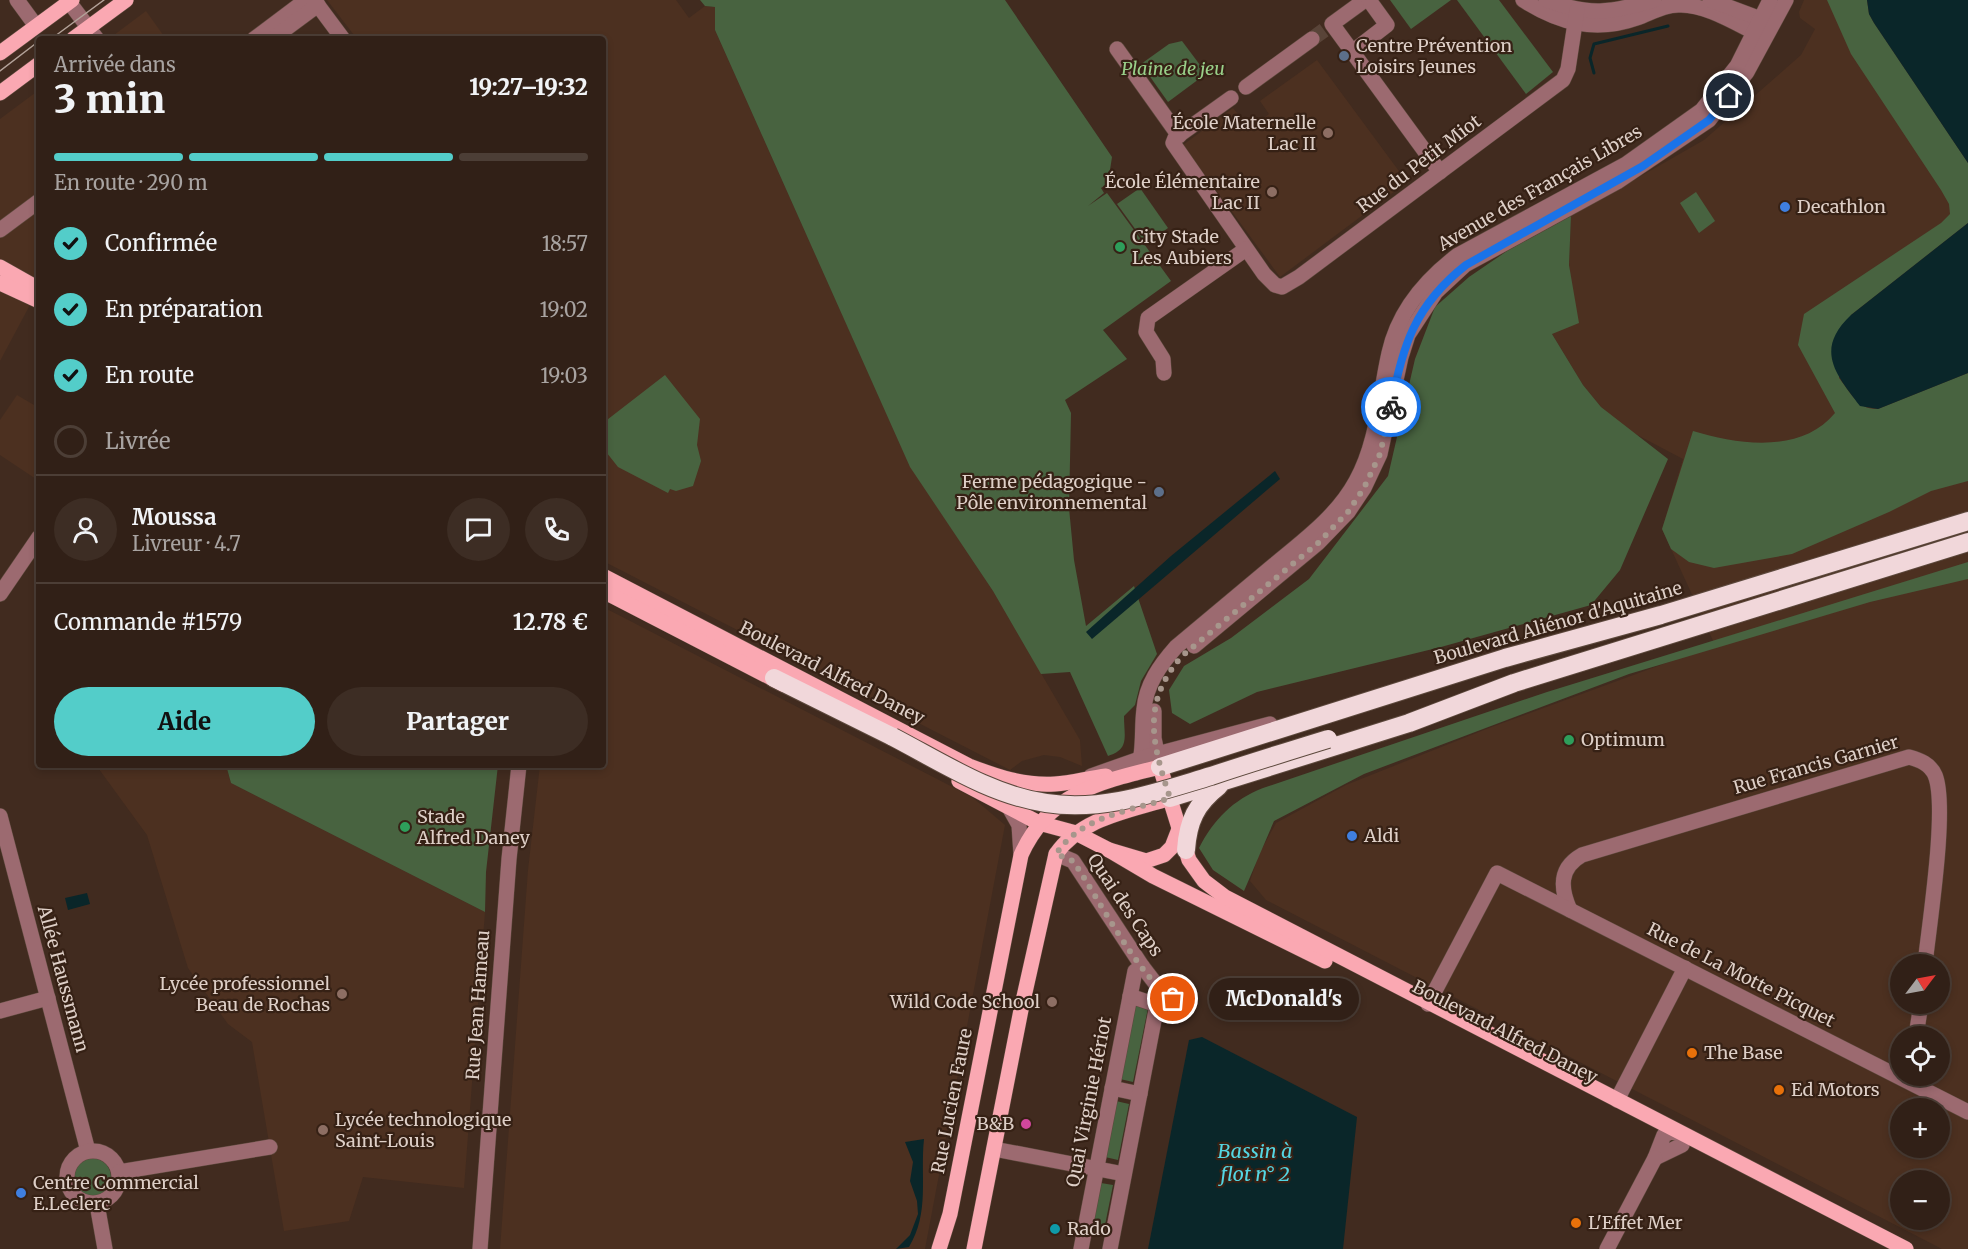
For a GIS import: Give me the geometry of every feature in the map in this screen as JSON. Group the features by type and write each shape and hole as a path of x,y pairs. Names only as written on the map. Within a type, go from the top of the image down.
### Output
{"highway":[{"name":"Boulevard Aliénor d'Aquitaine","path":"1153,760 1320,716 1505,658 1661,615 1968,521"},
{"path":"774,678 1003,792 1046,803 1072,805 1128,800 1488,692 1968,542"},
{"path":"1170,798 1408,723 1488,692"},
{"path":"1186,850 1188,830 1194,811 1206,796 1224,782"}],"main road":[{"path":"93,33 126,0"},
{"path":"0,53 70,1"},
{"path":"0,93 36,66"},
{"path":"0,267 36,287"},
{"path":"0,283 36,300"},
{"name":"Boulevard Alfred Daney","path":"606,578 969,766 1016,782 1050,784 1136,773"},
{"name":"Boulevard Alfred Daney","path":"606,593 774,678 824,708 1039,823 1076,833 1155,877 1313,954 1664,1135 1682,1139 1906,1249"},
{"path":"1076,833 1078,814 1091,796 1136,773 1153,760"},
{"name":"Boulevard Alfred Daney","path":"1153,760 1170,798 1195,871 1225,897 1617,1100 1682,1139 1884,1249"},
{"name":"Rue Lucien Faure","path":"939,1249 950,1214 1021,855 1039,823 1070,796 1136,773"},
{"path":"974,1249 1050,874 1056,854 1076,833 1102,818 1170,798"},
{"path":"1109,850 1146,861 1156,860 1172,848 1179,829"}],"street":[{"path":"17,0 36,26"},
{"path":"1352,51 1387,25 1367,0 1330,26 1352,51 1440,172"},
{"path":"1523,0 1576,17 1615,24 1667,6 1681,5 1715,14 1761,36"},
{"path":"1546,0 1576,17 1654,0"},
{"path":"1710,0 1768,21"},
{"name":"Avenue des Français Libres","path":"1768,21 1770,0"},
{"name":"Avenue des Français Libres","path":"1153,760 1154,709 1157,693 1170,669 1182,656 1324,537 1348,512 1364,488 1380,454 1408,335 1436,292 1466,265 1617,182 1709,120 1738,85 1768,21 1786,0"},
{"path":"70,1 93,33"},
{"path":"259,36 312,2"},
{"path":"275,36 312,2"},
{"path":"312,2 340,36"},
{"name":"Rue du Petit Miot","path":"1179,136 1173,142 1175,148 1269,280 1282,287 1563,80 1568,69 1576,17"},
{"path":"1246,87 1312,39"},
{"path":"1117,49 1179,136 1231,98"},
{"path":"0,230 36,203"},
{"path":"1164,373 1163,359 1146,332 1148,318 1246,249"},
{"path":"0,594 36,541"},
{"path":"606,583 637,599 667,609"},
{"name":"Rue Francis Garnier","path":"1570,910 1562,886 1565,871 1570,862 1582,855 1909,757 1923,762 1930,768 1938,786 1938,828 1926,954"},
{"path":"1086,778 1153,760"},
{"name":"Rue Jean Hameau","path":"480,1249 508,870 519,768"},
{"path":"1004,805 1019,825 1021,855"},
{"name":"Allée Haussmann","path":"0,816 2,833 88,1151"},
{"name":"Quai des Caps","path":"1056,854 1073,861 1142,966 1162,992 1184,1006"},
{"name":"Rue de La Motte Picquet","path":"1428,1004 1497,873 1890,1071"},
{"name":"Quai Virginie Hériot","path":"1081,1247 1135,970 1142,966"},
{"path":"1617,1100 1685,968"},
{"path":"1110,1249 1157,1005 1130,996"},
{"path":"0,1011 48,998"},
{"name":"Rue de La Motte Picquet","path":"1919,1086 1968,1112"},
{"path":"1112,1088 1140,1094"},
{"path":"1607,1249 1655,1158 1664,1135"},
{"path":"1655,1158 1682,1139"},
{"path":"119,1172 270,1147"},
{"path":"994,1149 1125,1174"},
{"path":"88,1151 104,1153 111,1158 119,1172 117,1189 106,1201 98,1204 89,1204 74,1196 67,1181 70,1165 80,1154 88,1151"},
{"path":"98,1204 105,1249"},
{"path":"1081,1247 1100,1249"}],"shaded area":[{"path":"327,0 676,0 689,18 705,6 715,7 715,30 909,464 993,591 1080,740 1082,766 1060,757 1044,755 1022,761 1010,770 606,563 606,36 355,36"},
{"path":"1804,0 1968,0 1968,1249 1942,1249 1905,1230 1950,1230 1950,1170 1890,1170 1890,1222 1266,900 1250,881 1259,854 1276,823 1346,785 1489,728 1715,645 1662,529 1683,459 1626,429 1601,407 1583,385 1552,334 1572,292 1569,265 1571,216 1704,140 1801,55 1815,29 1800,18 1799,12"},
{"path":"146,11 164,36 114,36"},
{"path":"1317,60 1407,182 1280,277 1183,145 1233,108 1250,129 1269,114 1260,101"},
{"path":"36,92 36,294 0,361 0,119"},
{"path":"17,395 36,406 36,479 0,455 0,420"},
{"path":"606,609 972,797 1005,825 925,1249 500,1249 528,870 540,768 606,768"},
{"name":"Lycée professionnel Beau de Rochas","path":"98,768 227,768 231,783 485,912 464,1188 363,1177 349,1221 284,1231 252,1042 228,1024 188,968 147,835"}],"green space":[{"path":"700,0 1005,0 1112,157 1108,183 1101,188 1104,193 1088,206 1107,193 1171,281 1103,330 1127,359 1065,400 1071,413 1069,508 1074,560 1086,626 1134,586 1157,654 1141,681 1135,705 1124,716 1123,746 1115,753 1108,756 1070,672 1041,674 993,591 910,467 715,30 715,7 705,6"},
{"path":"1390,0 1451,0 1411,29"},
{"path":"1457,0 1499,0 1553,72 1526,94"},
{"path":"1827,0 1867,0 1869,14 1874,23 1968,163 1968,223 1851,315 1839,378 1860,404 1871,409 1878,409 1968,373 1968,481 1931,491 1792,554 1714,568 1689,562 1671,549 1662,529 1693,431 1730,440 1769,443 1805,435 1821,426 1835,413 1798,345 1804,314 1941,223 1950,214 1949,204 1941,190 1851,54"},
{"name":"Plaine de jeu","path":"1182,41 1203,69 1199,79 1168,102 1141,64 1169,44"},
{"path":"1140,188 1168,228 1146,244 1117,204"},
{"path":"1696,192 1715,221 1699,233 1680,203"},
{"path":"1571,216 1569,265 1579,323 1552,334 1583,385 1601,407 1668,459 1620,570 1591,605 1441,647 1257,692 1190,724 1172,713 1169,690 1184,666 1231,638 1309,579 1388,476 1415,359 1435,307 1469,277 1507,251"},
{"path":"665,375 700,419 697,445 701,461 693,486 676,491 670,489 668,493 618,467 606,452 606,421"},
{"path":"1968,562 1968,579 1870,602 1629,674 1364,774 1274,821 1244,891 1213,870 1199,848 1211,828 1225,812 1242,798 1263,788 1547,692"},
{"name":"Stade Alfred Daney","path":"227,768 498,768 486,872 485,912 231,783"},
{"path":"1135,1005 1148,1008 1133,1082 1120,1079"},
{"path":"1116,1101 1129,1104 1118,1160 1105,1157"},
{"path":"92,1158 105,1164 111,1177 105,1190 92,1196 79,1190 73,1177 79,1164"},
{"path":"1101,1183 1113,1185 1103,1235 1090,1232"}],"water":[{"path":"1867,0 1968,0 1968,163 1874,23 1869,14"},
{"path":"1968,223 1968,373 1878,409 1860,406 1837,372 1831,351 1833,339 1851,315"},
{"path":"1275,471 1280,479 1092,639 1086,632 1171,556"},
{"path":"87,893 90,904 68,910 65,898"},
{"name":"Bassin à flot n° 2","path":"1202,1037 1357,1117 1343,1249 1148,1249 1189,1040"},
{"path":"924,1139 920,1221 909,1247 896,1249 910,1235 918,1214 917,1201 910,1181 913,1162 905,1142"}],"waterway":[{"path":"1594,73 1590,58 1594,44 1668,26"}],"tunnel":[{"path":"1312,39 1327,28"}],"tram line":[{"path":"55,36 104,0"},
{"path":"0,71 36,43"}],"way so far":[{"path":"1173,999 1162,992 1142,966 1073,861 1056,854 1063,844 1076,833 1102,818 1170,798 1156,754 1153,724 1157,693 1170,669 1182,656 1318,543 1348,512 1364,488 1380,454 1391,407"}],"place":[{"name":"Centre Prévention Loisirs Jeunes","path":"1344,56"},
{"name":"École Maternelle Lac II","path":"1328,133"},
{"name":"École Élémentaire Lac II","path":"1272,192"},
{"name":"Decathlon","path":"1785,207"},
{"name":"City Stade Les Aubiers","path":"1120,247"},
{"name":"Ferme pédagogique - Pôle environnemental","path":"1159,492"},
{"name":"Optimum","path":"1569,740"},
{"name":"Stade Alfred Daney","path":"405,827"},
{"name":"Aldi","path":"1352,836"},
{"name":"Lycée professionnel Beau de Rochas","path":"342,994"},
{"name":"McDonald's","path":"1173,999"},
{"name":"Wild Code School","path":"1052,1002"},
{"name":"The Base","path":"1692,1053"},
{"name":"Ed Motors","path":"1779,1090"},
{"name":"B&B","path":"1026,1124"},
{"name":"Lycée technologique Saint-Louis","path":"323,1130"},
{"name":"Centre Commercial E.Leclerc","path":"21,1193"},
{"name":"L'Effet Mer","path":"1576,1223"},
{"name":"Rado","path":"1055,1229"}],"route":[{"path":"1391,407 1408,335 1436,292 1449,278 1466,265 1643,166 1709,120 1729,96"}]}
